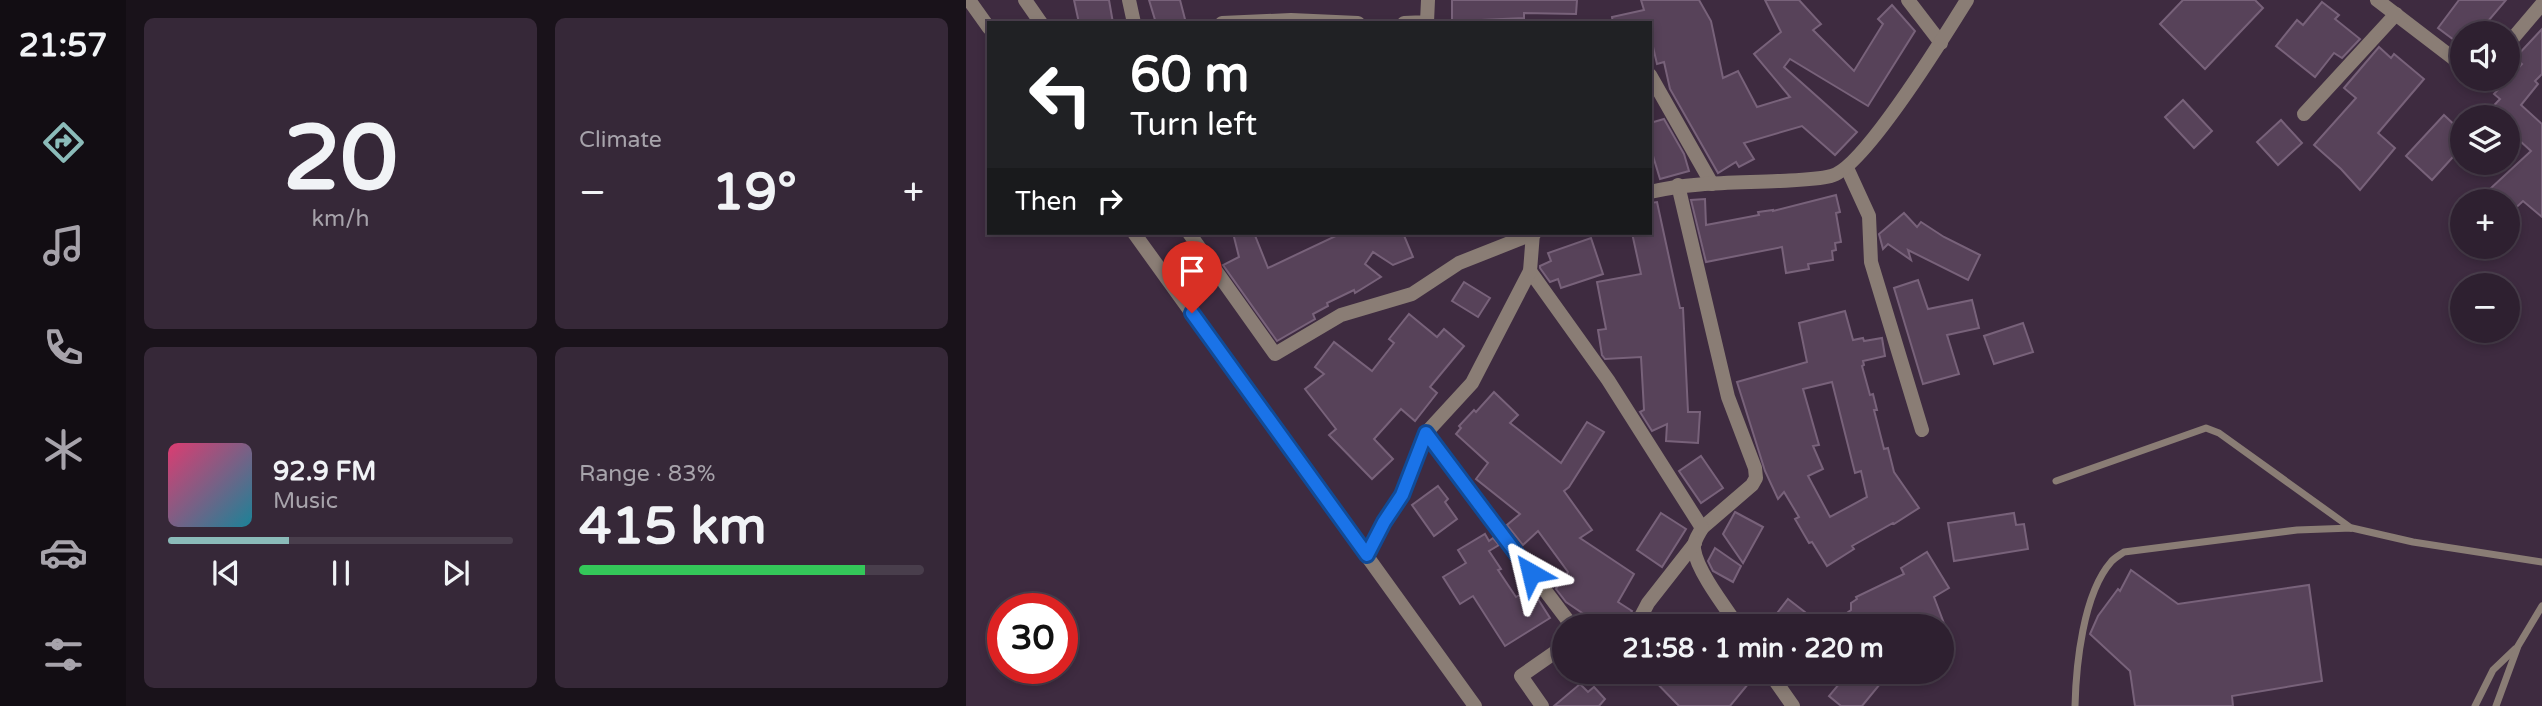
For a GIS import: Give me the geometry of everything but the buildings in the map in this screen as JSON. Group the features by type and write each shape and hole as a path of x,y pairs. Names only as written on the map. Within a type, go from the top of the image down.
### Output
{"street":[{"path":"969,0 987,25"},
{"path":"1025,0 1040,21"},
{"path":"1129,0 1134,21"},
{"path":"1427,21 1428,0"},
{"path":"1908,0 1941,43"},
{"path":"1652,192 1678,185 1831,176 1847,168 1858,157 1941,43 1967,0"},
{"path":"2377,0 2450,56"},
{"path":"2520,30 2542,4"},
{"path":"2304,114 2396,14"},
{"path":"1268,21 1313,21"},
{"path":"1652,79 1712,184"},
{"path":"1847,168 1869,216 1871,262 1922,430"},
{"path":"1642,614 1695,543 1702,528 1752,485 1756,478 1755,468 1728,397 1678,185"},
{"path":"1135,235 1475,706"},
{"path":"1190,235 1275,354 1341,315 1412,294 1459,263 1529,235"},
{"path":"1367,555 1402,495 1426,433 1472,383 1531,271 1534,235"},
{"path":"1531,271 1608,380 1702,528"},
{"path":"1426,433 1563,614"},
{"path":"1695,543 1694,551 1707,580 1730,614"},
{"path":"1542,706 1521,676 1552,654"},
{"path":"1777,684 1793,706"}],"lane":[{"path":"2056,481 2206,428 2219,433 2352,528"},
{"path":"2075,706 2076,669 2091,598 2111,561 2124,552 2297,530 2352,528 2413,542 2542,562"},
{"path":"2496,706 2518,646 2542,606"},
{"path":"2475,706 2493,670 2518,646"}],"route":[{"path":"1192,313 1367,555 1402,495 1426,433 1531,573"}]}
